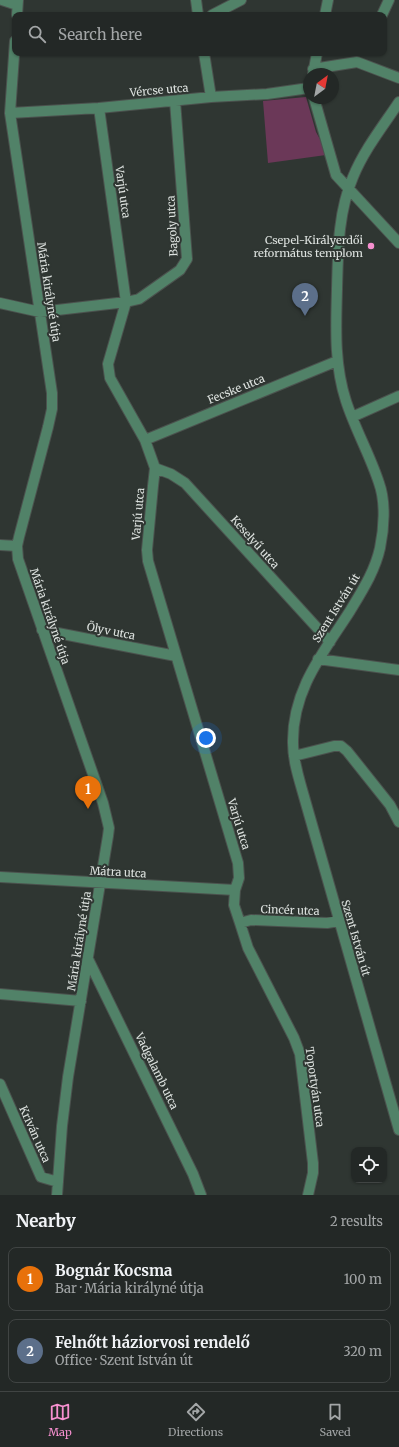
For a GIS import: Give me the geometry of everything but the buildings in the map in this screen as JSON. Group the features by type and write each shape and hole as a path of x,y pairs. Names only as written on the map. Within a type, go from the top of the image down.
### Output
{"street":[{"path":"2,0 17,7"},
{"path":"196,0 198,12"},
{"path":"218,12 241,0"},
{"path":"326,12 328,0"},
{"path":"383,12 389,0"},
{"name":"Mária királyné útja","path":"14,56 10,113 52,393 52,409 17,546 19,565 107,816 109,828 65,1096 57,1195"},
{"path":"204,56 211,97"},
{"path":"314,68 316,56"},
{"path":"326,68 360,58 399,78"},
{"name":"Vércse utca","path":"10,113 99,108 211,97 267,94 303,89"},
{"name":"Bagoly utca","path":"0,303 40,312 126,302 139,299 180,270 187,259 175,101"},
{"name":"Szent István út","path":"399,102 364,155 353,176 341,222 339,240 335,339 337,361 342,387 352,417 380,484 384,525 380,549 374,568 365,587 318,659 304,684 293,724 294,756 300,786 399,1130"},
{"path":"316,104 336,175 399,243"},
{"name":"Varjú utca","path":"99,108 126,302 108,364 110,378 144,440 155,468 152,486 148,557 238,863 239,878 235,890 234,905 240,923"},
{"name":"Fecske utca","path":"144,440 337,361"},
{"path":"352,417 399,396"},
{"name":"Keselyű utca","path":"155,468 171,474 185,483 330,642"},
{"path":"0,544 17,546"},
{"name":"Ölyv utca","path":"42,630 176,656"},
{"path":"318,659 399,670"},
{"path":"294,756 334,746 341,746 347,751 390,805 399,822"},
{"name":"Mátra utca","path":"0,877 235,890"},
{"name":"Cincér utca","path":"240,923 251,920 339,921"},
{"name":"Toportyán utca","path":"240,923 248,948 297,1044 300,1054 313,1163 313,1173 308,1195"},
{"name":"Vadgalamb utca","path":"88,959 194,1174 201,1195"},
{"path":"0,994 81,1001"},
{"name":"Kriván utca","path":"0,1084 41,1177 58,1182"}],"shaded area":[{"path":"303,97 303,104 308,104 316,132 323,145 326,155 268,163 263,101"}],"place":[{"name":"Csepel-Királyerdői református templom","path":"371,246"},
{"name":"Felnőtt háziorvosi rendelő","path":"305,316"},
{"name":"Bognár Kocsma","path":"88,809"}]}
